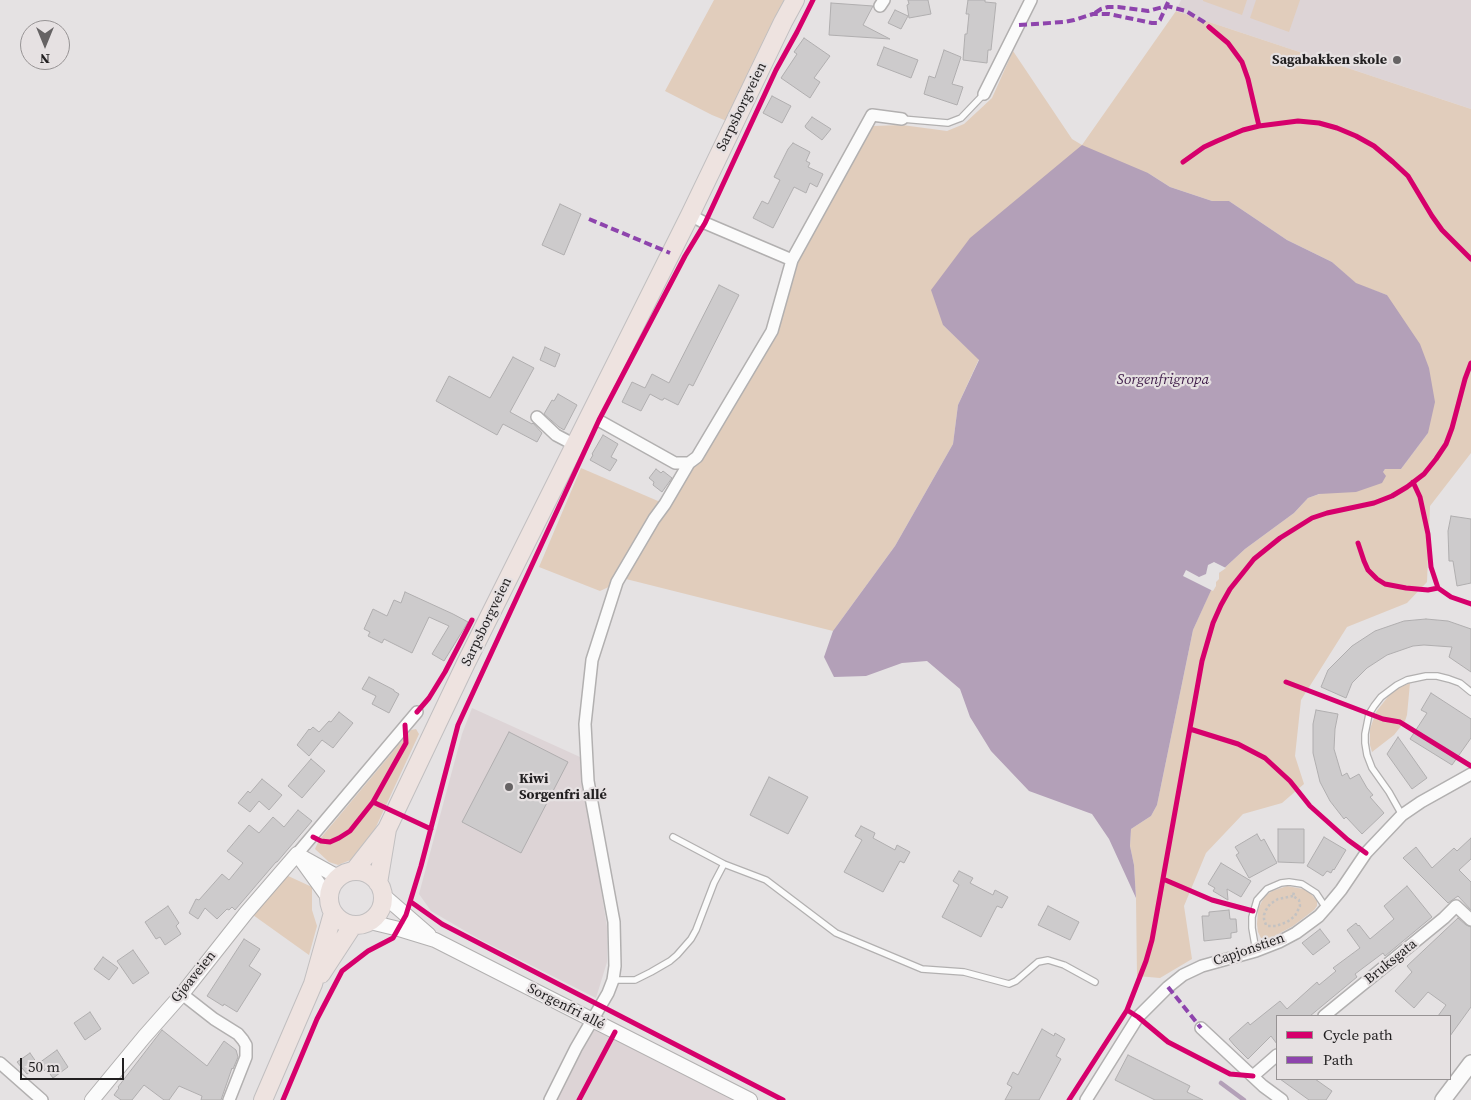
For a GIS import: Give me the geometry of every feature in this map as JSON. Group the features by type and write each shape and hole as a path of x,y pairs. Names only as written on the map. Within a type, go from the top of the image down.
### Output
{"highway":[{"name":"Sarpsborgveien","path":"346,874 387,829 466,663 690,215 795,0"},
{"name":"Sarpsborgveien","path":"380,889 387,829"},
{"path":"263,1100 313,984 330,905 330,889 346,874 363,872 372,876 380,889 380,909 376,916 361,924 313,984"},
{"path":"330,905 338,919 345,924 361,924"}],"main road":[{"path":"1443,1100 1471,1063"}],"street":[{"path":"984,94 1031,0"},
{"path":"550,1100 576,1048 608,993 613,980 615,966 614,922 588,781 585,724 592,660 617,582 688,463 697,457 772,331 792,260 872,115 902,119"},
{"path":"690,215 792,260"},
{"path":"590,415 675,463 688,463"},
{"path":"537,417 556,434 575,445"},
{"name":"Gjøaveien","path":"92,1100 182,994 246,913 417,712"},
{"name":"Capjonstien","path":"1086,1100 1138,1017 1168,987 1183,975 1202,966 1256,951 1280,942 1296,933 1319,916 1341,890 1366,853 1402,815 1471,774"},
{"path":"297,854 346,874"},
{"path":"297,854 330,905"},
{"path":"380,889 436,940"},
{"name":"Bruksgata","path":"1325,1015 1444,918 1456,906 1471,920"},
{"path":"361,924 405,930 436,940"},
{"name":"Sorgenfri allé","path":"436,940 750,1100"},
{"path":"182,994 244,1040 246,1057 229,1100"},
{"path":"1200,1028 1263,1086 1282,1100"},
{"path":"1253,1076 1276,1056"},
{"path":"0,1063 42,1100"}],"lane":[{"path":"902,119 948,123 961,118 984,94"},
{"path":"1402,815 1372,768 1367,755 1365,734 1374,706 1381,697 1397,685 1407,680 1426,676 1449,679 1471,692"},
{"path":"673,837 724,864 766,880 836,933 922,969 964,972 1009,984 1016,981 1038,962 1048,960 1064,965 1095,982"},
{"path":"613,980 635,980 670,961 677,955 696,930 724,864"},
{"path":"1256,951 1252,917 1257,900 1267,888 1289,882 1296,883 1310,888 1316,893 1326,908"}],"path":[{"path":"1293,896 1296,883"},
{"path":"1293,896 1299,900 1300,906 1295,916 1287,922 1276,926 1272,927 1266,924 1264,915 1270,904 1278,899 1293,896"}],"shaded area":[{"path":"714,0 795,0 734,124 665,91"},
{"name":"Sagabakken skole","path":"1181,0 1471,0 1471,109 1176,11"},
{"path":"1203,0 1247,0 1242,15"},
{"path":"1256,0 1300,0 1289,32 1250,18"},
{"path":"1176,11 1471,109 1471,453 1430,506 1427,582 1407,603 1347,627 1301,700 1295,756 1304,784 1282,803 1243,814 1206,853 1184,906 1192,959 1160,978 1137,976 1136,898 1134,865 1130,846 1131,829 1151,816 1157,805 1193,630 1219,573 1245,549 1294,513 1308,498 1383,472 1385,469 1401,469 1428,433 1387,295 1356,284 1332,262 1287,240 1229,201 1212,201 1170,187 1148,173 943,325 979,359 958,405 953,444 895,546 833,631 626,579 600,591 539,567 581,468 665,504 775,327 791,261 872,126 902,125 947,131 964,124 992,98 1013,51 1072,139 1082,145"},
{"path":"1410,683 1405,721 1394,735 1372,752 1370,729 1376,712 1390,694"},
{"path":"472,708 580,757 607,927 607,962 596,998 479,939 431,911 419,894 462,734"},
{"path":"416,729 419,734 363,855 338,865 329,862 315,849 319,840 411,730"},
{"path":"286,875 312,887 312,910 317,926 309,955 253,915"},
{"path":"1287,886 1303,889 1310,893 1317,901 1317,906 1293,926 1271,938 1261,938 1257,924 1258,910 1261,903 1265,896 1272,891"},
{"path":"592,1020 750,1100 550,1100"}],"water":[{"name":"Sorgenfrigropa","path":"1082,145 1148,173 1170,187 1212,201 1229,201 1287,240 1332,262 1356,283 1387,295 1420,344 1429,368 1435,402 1428,433 1401,469 1385,469 1383,472 1386,476 1382,483 1356,492 1319,494 1308,498 1294,513 1245,549 1219,573 1193,630 1157,805 1151,816 1131,829 1130,846 1134,865 1136,898 1109,839 1092,814 1029,791 991,751 970,717 960,689 927,661 902,663 866,676 834,677 824,657 833,631 895,546 953,444 958,405 979,360 943,325 931,290 970,238"}],"pier":[{"path":"1214,562 1226,568 1219,573 1219,579 1213,591 1183,576 1186,570 1199,577 1206,574 1208,565"}],"building":[{"path":"908,0 928,0 931,14 909,18"},
{"path":"968,0 985,0 985,2 996,3 991,50 988,50 987,63 963,60 969,14 966,14"},
{"path":"831,3 873,6 863,25 890,39 829,35"},
{"path":"895,10 908,16 901,29 888,23"},
{"path":"804,38 830,56 814,78 820,82 810,98 781,78 797,54 794,52"},
{"path":"884,47 918,60 911,78 877,65"},
{"path":"944,50 961,57 952,84 963,87 957,105 924,94 929,76 935,78"},
{"path":"772,96 791,106 782,123 763,113"},
{"path":"812,117 831,129 822,140 805,126"},
{"path":"793,143 810,152 806,161 810,163 808,167 823,174 817,187 810,183 806,193 794,187 773,228 753,218 762,201 768,204 780,180 774,177"},
{"path":"560,204 581,214 564,255 542,245"},
{"path":"719,285 739,295 693,386 689,384 678,405 664,398 661,400 650,394 641,411 622,402 632,382 645,388 652,374 669,383"},
{"path":"545,347 560,354 555,367 540,360"},
{"path":"513,357 534,368 510,412 533,423 542,433 537,442 503,424 497,435 436,401 449,376 490,398"},
{"path":"558,394 577,405 564,430 544,414"},
{"path":"603,435 618,444 611,457 617,460 610,471 590,460"},
{"path":"656,469 661,473 663,471 672,478 662,492 653,485 654,482 649,478"},
{"path":"1451,516 1471,519 1471,583 1457,586 1453,561 1449,561 1448,531"},
{"path":"405,592 468,622 444,661 432,654 449,626 429,617 412,653 384,639 382,643 368,636 370,632 364,629 373,609 387,616 394,600 401,603"},
{"path":"1426,619 1448,621 1471,629 1471,672 1449,657 1452,647 1413,646 1387,655 1367,668 1352,683 1346,698 1321,687 1328,670 1352,646 1375,631 1404,621"},
{"path":"369,677 399,694 389,713 372,704 376,696 362,689"},
{"path":"1431,693 1471,719 1471,738 1452,765 1410,739 1427,713 1421,710"},
{"path":"1316,710 1338,714 1334,749 1342,776 1347,773 1350,779 1359,774 1373,795 1370,797 1384,813 1362,834 1346,817 1344,819 1330,801 1320,782 1313,753 1313,724"},
{"path":"339,712 353,723 333,748 322,740 309,756 297,745 309,729 313,727 319,732"},
{"path":"509,732 568,762 521,853 462,822"},
{"path":"1398,737 1427,778 1412,789 1387,754"},
{"path":"311,759 325,771 302,798 288,786"},
{"path":"769,777 808,797 788,834 750,815"},
{"path":"262,779 282,795 269,810 259,801 250,812 238,803"},
{"path":"298,810 312,821 235,910 232,907 229,910 227,909 217,919 205,908 198,919 189,913 196,899 199,900 222,874 229,880 243,863 227,851 249,825 259,833 273,817 284,827"},
{"path":"861,826 875,833 873,838 895,850 897,845 910,852 904,863 900,861 883,892 844,872 862,840 855,836"},
{"path":"1278,829 1304,829 1304,863 1278,862"},
{"path":"1257,834 1261,841 1264,839 1277,863 1249,878 1236,855 1239,853 1235,847"},
{"path":"1324,837 1346,850 1334,870 1331,873 1327,871 1323,876 1307,866"},
{"path":"1471,838 1471,859 1459,870 1471,882 1471,910 1458,896 1448,903 1403,858 1416,847 1432,868 1454,848 1457,851"},
{"path":"1221,863 1251,881 1241,897 1227,889 1228,900 1213,891 1215,888 1208,884"},
{"path":"959,871 973,878 970,883 993,895 995,890 1008,897 1002,908 997,906 981,937 942,917 959,885 953,881"},
{"path":"1407,886 1432,917 1385,956 1383,953 1355,974 1357,977 1311,1015 1276,1015 1276,1043 1271,1036 1248,1059 1229,1039 1248,1022 1250,1025 1280,1001 1287,1009 1317,982 1319,985 1336,971 1333,968 1360,948 1347,930 1356,923 1370,939 1394,919 1384,906"},
{"path":"168,906 179,923 176,926 181,934 165,945 160,937 156,939 145,922"},
{"path":"1048,906 1079,922 1070,940 1038,925"},
{"path":"1229,910 1230,919 1236,919 1237,932 1231,933 1231,938 1204,941 1202,916 1209,916 1209,912"},
{"path":"1458,918 1471,927 1471,1007 1451,1035 1451,1015 1439,1015 1446,1005 1428,992 1414,1008 1395,991 1412,972 1407,966"},
{"path":"1320,929 1330,942 1313,955 1302,943"},
{"path":"244,939 260,949 249,966 261,974 237,1012 207,996"},
{"path":"133,950 149,973 133,984 117,961"},
{"path":"103,957 118,968 109,980 94,969"},
{"path":"90,1012 101,1029 85,1040 74,1023"},
{"path":"1042,1029 1054,1036 1055,1033 1065,1039 1056,1056 1061,1059 1039,1100 1005,1100 1012,1087 1007,1084 1013,1072 1018,1075"},
{"path":"162,1030 207,1066 224,1041 236,1050 238,1057 232,1068 221,1100 201,1100 202,1096 179,1086 169,1100 164,1100 144,1085 132,1100 121,1100 114,1095 118,1087"},
{"path":"57,1050 68,1067 53,1078 39,1063"},
{"path":"30,1053 39,1066 27,1074 17,1062"},
{"path":"1128,1055 1190,1086 1187,1092 1203,1100 1155,1100 1115,1080"},
{"path":"1281,1080 1316,1080 1332,1091 1326,1100 1309,1100"}],"waterway":[{"path":"1221,1083 1244,1100"}],"marked path":[{"path":"1019,25 1064,22 1093,14 1109,14 1157,23 1169,0"},
{"path":"1095,13 1108,7 1148,11 1167,6 1186,11 1209,27"},
{"path":"589,219 670,253"},
{"path":"1168,987 1201,1028"}],"cycle path":[{"path":"283,1100 317,1019 342,971 368,951 393,938 406,915 421,866 458,725 599,420 685,256 705,223 776,70 813,0"},
{"path":"1209,27 1228,43 1242,62 1259,126"},
{"path":"1183,162 1204,147 1243,130 1259,126 1298,121 1319,123 1337,128 1374,146 1408,176 1442,230 1471,259"},
{"path":"1127,1010 1152,940 1202,661 1213,623 1221,605 1230,589 1254,559 1280,538 1312,518 1374,503 1392,496 1424,474 1446,444 1471,363"},
{"path":"1413,482 1420,497 1428,534 1431,567 1438,588 1451,597 1471,604"},
{"path":"1358,543 1368,570 1385,584 1428,590 1438,588"},
{"path":"417,712 429,698 445,672 472,620"},
{"path":"1286,682 1383,719 1400,722 1471,766"},
{"path":"373,802 406,743 405,725"},
{"path":"1190,729 1238,744 1265,758 1290,781 1310,806 1348,840 1366,853"},
{"path":"313,837 321,841 330,842 339,838 350,831 373,802 431,829"},
{"path":"1163,879 1212,900 1253,911"},
{"path":"411,902 442,924 783,1100"},
{"path":"1069,1100 1127,1010 1168,1042 1230,1074 1253,1076"},
{"path":"579,1100 615,1032"}],"place":[{"name":"Sagabakken skole","path":"1397,60"},
{"name":"Kiwi Sorgenfri allé","path":"509,787"}]}
